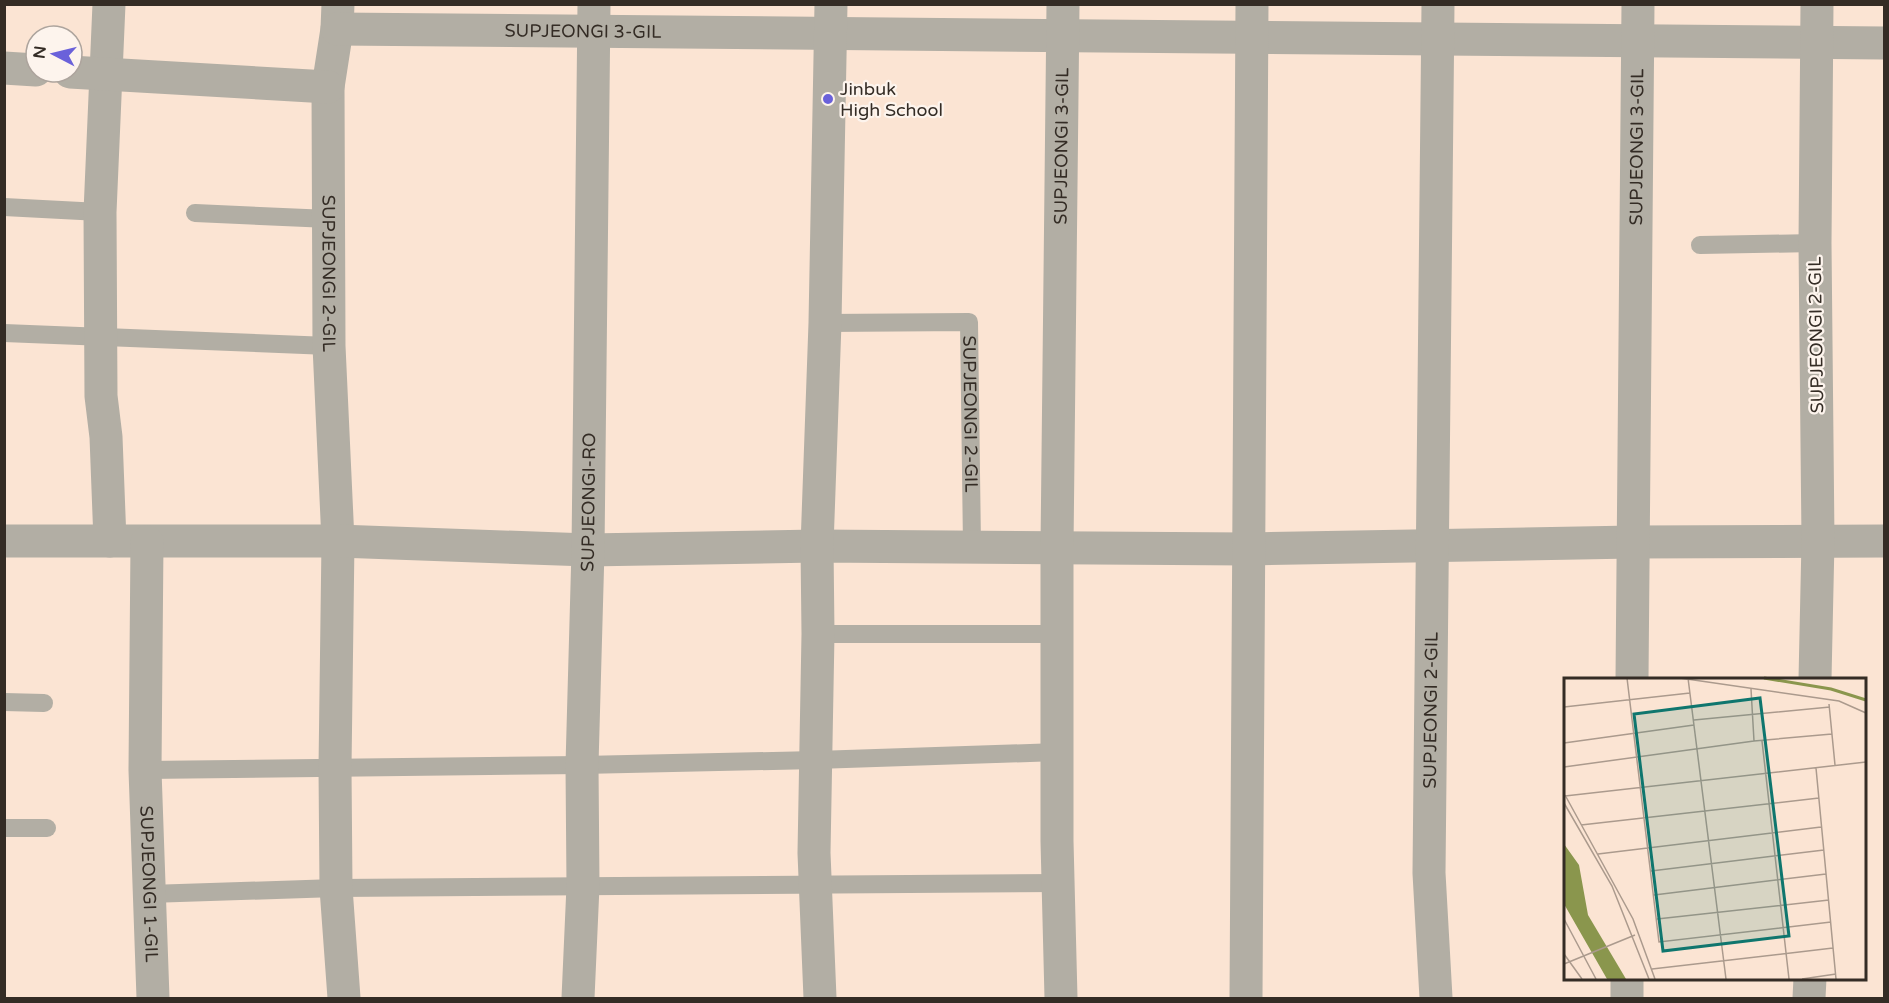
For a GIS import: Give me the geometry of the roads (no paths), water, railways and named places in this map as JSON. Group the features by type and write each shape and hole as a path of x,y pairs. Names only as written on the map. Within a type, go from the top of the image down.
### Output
{"street":[{"path":"109,4 100,212 101,396 106,437 110,541"},
{"path":"1246,999 1252,4"},
{"path":"1438,4 1438,39"},
{"name":"SUPJEONGI 3-GIL","path":"1633,542 1638,4"},
{"path":"1815,243 1816,4"},
{"name":"SUPJEONGI 3-GIL","path":"338,17 1063,20 1252,38 1884,43"},
{"name":"SUPJEONGI 2-GIL","path":"336,888 338,542 329,346 328,87 338,17"},
{"name":"SUPJEONGI-RO","path":"578,999 583,886 582,765 588,550 594,18"},
{"path":"820,999 815,868 817,546 825,323 830,19"},
{"name":"SUPJEONGI 3-GIL","path":"1058,547 1063,20"},
{"name":"SUPJEONGI 2-GIL","path":"1436,999 1429,873 1438,39"},
{"path":"4,68 24,69"},
{"path":"84,73 328,87"},
{"name":"SUPJEONGI 2-GIL","path":"1815,243 1818,541 1815,678"},
{"path":"4,541 338,542 588,550 817,546 1249,549 1633,542 1884,542"},
{"path":"145,770 147,542"},
{"path":"1632,678 1633,542"},
{"path":"1058,547 1057,841 1061,999"},
{"name":"SUPJEONGI 1-GIL","path":"145,770 153,999"},
{"path":"336,888 344,999"},
{"path":"1627,999 1628,979"},
{"path":"1809,999 1810,979"}],"lane":[{"path":"4,207 100,212"},
{"path":"195,213 329,219"},
{"name":"SUPJEONGI 2-GIL","path":"1700,245 1815,243"},
{"name":"SUPJEONGI 2-GIL","path":"825,323 969,322 972,546"},
{"path":"4,333 329,346"},
{"path":"818,634 1059,634"},
{"path":"4,702 44,702"},
{"path":"145,770 582,765 1058,752"},
{"path":"4,828 46,828"},
{"path":"148,894 336,888 583,886 815,868 1058,882"}],"place":[{"name":"Jinbuk High School","path":"828,99"}]}
